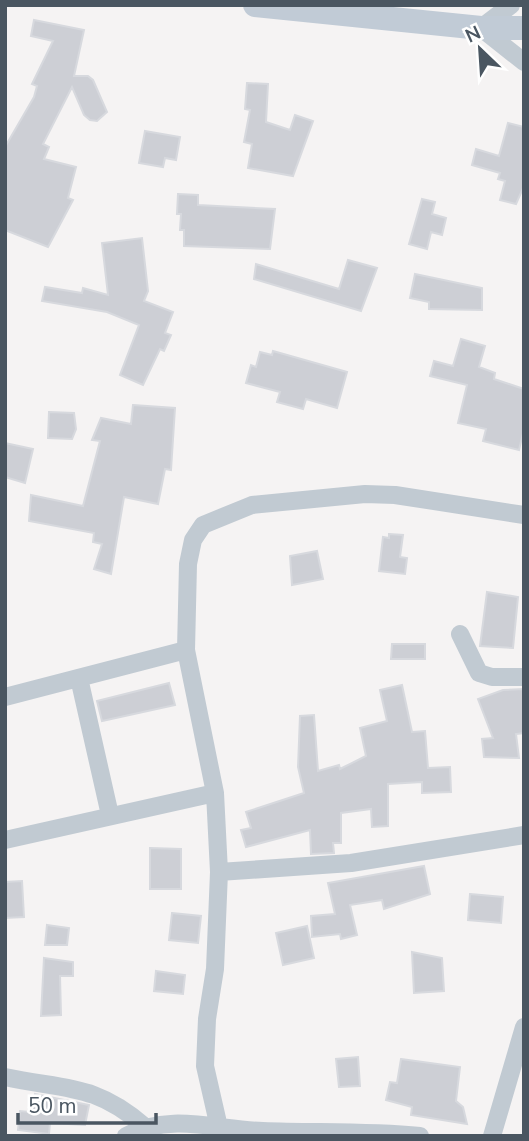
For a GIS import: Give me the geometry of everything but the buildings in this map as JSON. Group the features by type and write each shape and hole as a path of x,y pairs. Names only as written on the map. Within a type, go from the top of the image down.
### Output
{"main road":[{"path":"256,5 481,29 522,29"}],"street":[{"path":"511,5 481,29 524,62"},
{"path":"220,1131 210,1093 204,1045 215,969 219,872 215,793 186,650 188,564 193,540 203,525 231,511 252,505 365,494 395,495 524,515"},
{"path":"460,634 479,673 492,677 524,677"},
{"path":"5,697 186,650"},
{"path":"79,678 110,816"},
{"path":"5,840 215,793"},
{"path":"219,872 351,863 524,835"},
{"path":"492,1136 524,1027"},
{"path":"5,1077 96,1094 117,1104 144,1126"},
{"path":"126,1136 144,1126 197,1124 220,1131 363,1131 420,1136"}]}
